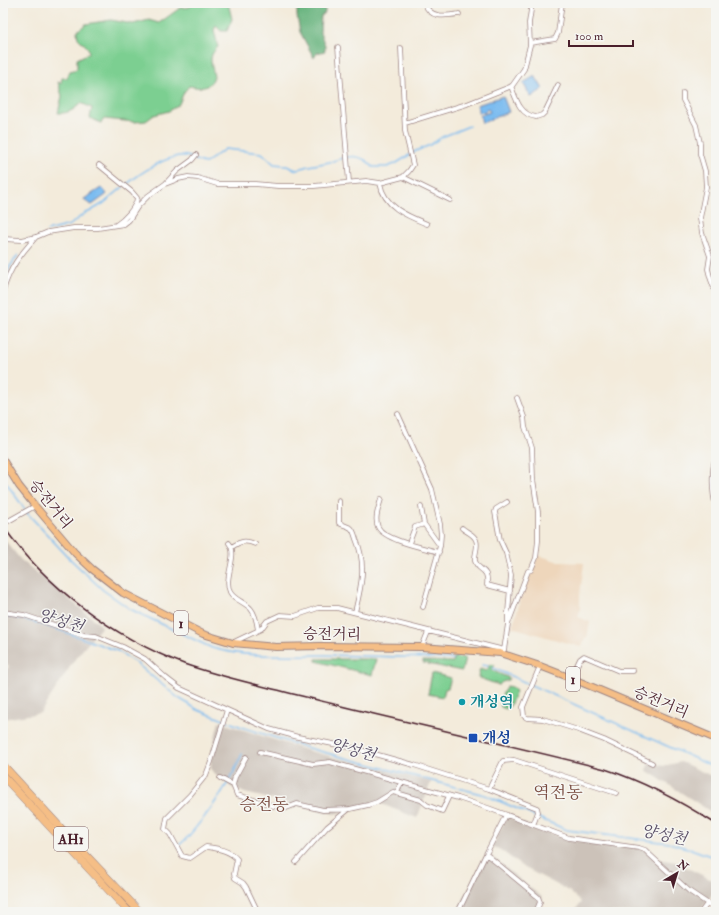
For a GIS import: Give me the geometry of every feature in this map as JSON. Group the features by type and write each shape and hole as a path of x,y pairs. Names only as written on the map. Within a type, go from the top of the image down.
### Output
{"highway":[{"name":"AH1","path":"3,765 140,912"},
{"name":"AH1","path":"3,776 129,912"}],"main road":[{"name":"승전거리","path":"3,460 35,506 92,570 123,593 203,634 233,642 276,647 422,647 502,652 571,678 716,739"}],"street":[{"path":"425,3 428,9 436,15 446,16 459,14"},
{"path":"405,123 467,104 511,86 524,69 530,43 528,23 532,3"},
{"path":"530,43 555,39 558,33 562,3"},
{"path":"338,48 349,182"},
{"path":"165,184 188,177 198,178 218,184 314,186 349,182 380,182 403,177 413,165 404,131 405,123 401,48"},
{"path":"511,86 515,98 523,112 536,117 545,112 558,85"},
{"path":"683,92 684,100 696,125 700,143 700,154 705,171 706,187 700,218 702,233 710,256 708,268 716,294"},
{"path":"3,239 22,240 36,237 48,232 74,228 116,226 124,224 148,196 165,184 177,171 194,158"},
{"path":"99,165 136,195 137,201 125,218 116,226"},
{"path":"403,177 450,200"},
{"path":"380,182 385,198 391,205 427,224"},
{"path":"3,290 12,266 36,237"},
{"path":"508,624 528,571 531,570 536,558 538,541 538,512 533,479 532,448 525,428 524,417 516,398"},
{"path":"398,414 432,489 440,524 440,546 423,606"},
{"path":"716,457 713,464 712,478 716,507"},
{"path":"381,498 377,513 378,527 386,535 438,552"},
{"path":"339,501 339,523 350,528 353,532 360,547 363,566 361,586 355,612"},
{"path":"233,642 258,630 264,626 267,621 280,615 295,616 318,608 337,608 502,652 508,624 511,575 506,552 500,540 494,512 507,502"},
{"path":"3,524 35,506"},
{"path":"421,506 424,524 440,546"},
{"path":"409,543 415,527 424,524"},
{"path":"462,528 476,539 477,547 475,559 476,563 487,574 487,585 510,591"},
{"path":"232,547 245,541 256,544"},
{"path":"229,543 232,547 233,553 229,573 230,592 235,598 252,610 256,619 258,630"},
{"path":"3,612 24,615 84,634 96,636 123,647 144,659 179,688 269,729 298,737 353,748 414,765 489,789 537,808 538,812 534,823"},
{"path":"422,647 428,632"},
{"path":"571,678 580,658 584,656 619,670 633,671"},
{"path":"540,666 523,707 524,716 527,718 543,719 578,730 604,740 652,763"},
{"path":"227,710 206,775 190,795 167,818 166,829 180,853 186,858 190,858 206,847 215,848 233,854 237,858 234,874 235,878 243,883 258,912"},
{"path":"260,752 313,764 330,762 488,808 534,823 570,838 645,850 689,891 707,904 716,908"},
{"path":"232,784 246,757"},
{"path":"489,789 503,761 514,760 616,793"},
{"path":"220,778 232,784 237,795 284,809 297,804 323,810 350,809 377,802 392,792 421,800 427,805 442,811 449,796"},
{"path":"397,793 401,782"},
{"path":"296,862 327,827 350,809"},
{"path":"456,912 460,908 506,815"},
{"path":"486,854 538,897 540,902 536,912"},
{"path":"701,912 707,904"}],"shaded area":[{"path":"3,538 21,560 102,626 75,659 40,713 3,719 3,675 9,666 3,661"},
{"path":"538,555 559,562 584,563 578,617 590,622 587,638 581,647 512,627 529,574 534,567"},
{"path":"219,722 309,751 431,782 417,818 379,803 334,814 245,793 231,787 211,770 211,753"},
{"path":"650,761 663,766 681,762 716,778 716,815 646,770"},
{"path":"507,817 568,840 645,848 658,859 675,862 716,882 716,889 699,912 574,912 581,902 569,891 525,868 499,849 492,847"},
{"path":"487,853 543,898 534,912 457,912"}],"green space":[{"path":"194,3 228,3 232,19 227,31 221,31 216,26 214,30 218,47 214,51 211,58 214,78 209,85 201,88 189,86 184,92 179,104 169,111 154,115 146,121 135,122 104,119 101,123 90,118 92,108 81,103 71,111 58,113 62,96 58,82 61,83 62,78 67,78 70,71 77,69 77,59 89,53 88,48 78,38 77,31 86,24 111,20 133,24 149,20 159,23 180,8 190,7"},
{"path":"297,3 325,3 325,13 321,16 320,33 325,45 325,51 317,53 314,58 300,32 297,16"},
{"path":"454,657 465,658 462,671 423,663 423,661 453,662"},
{"path":"316,659 376,659 372,675 316,661"},
{"path":"490,664 495,665 491,670 509,678 509,680 502,682 499,685 479,678 478,676 480,669 486,671"},
{"path":"432,673 451,678 448,688 445,689 443,697 428,694"},
{"path":"507,686 512,687 516,691 510,706 506,709 501,707 501,699"}],"water":[{"path":"535,76 543,89 531,97 523,83"},
{"path":"503,96 509,112 482,123 480,115 490,112 488,109 479,113 477,105"},
{"path":"101,188 107,194 106,195 92,205 85,201 84,199"}],"waterway":[{"path":"126,185 146,170 171,158 186,156 206,163 225,149 262,153 274,164 284,165 297,170 306,166 350,157 362,158 373,167 387,167 430,145 442,137 469,126"},
{"path":"47,231 70,225 85,213 104,203 123,187"},
{"path":"4,283 9,268 18,255"},
{"path":"3,478 28,514 69,558 103,590 130,609 212,648 252,655 322,655 453,659"},
{"name":"양성천","path":"3,615 56,629 118,651 136,663 177,697 198,710 242,727 308,748 485,795 567,830 669,843 716,858"},
{"path":"482,665 488,666"},
{"path":"493,668 716,768"},
{"path":"179,845 202,820 219,796 234,772 242,754"}],"railway":[{"path":"3,526 20,549 40,570 83,608 132,640 184,664 227,677 345,707 605,769 620,774 662,793 716,824"}],"place":[{"name":"개성역","path":"462,702"},
{"name":"개성","path":"473,738"}],"district":[{"name":"역전동","path":"558,792"},
{"name":"승전동","path":"264,804"}]}
